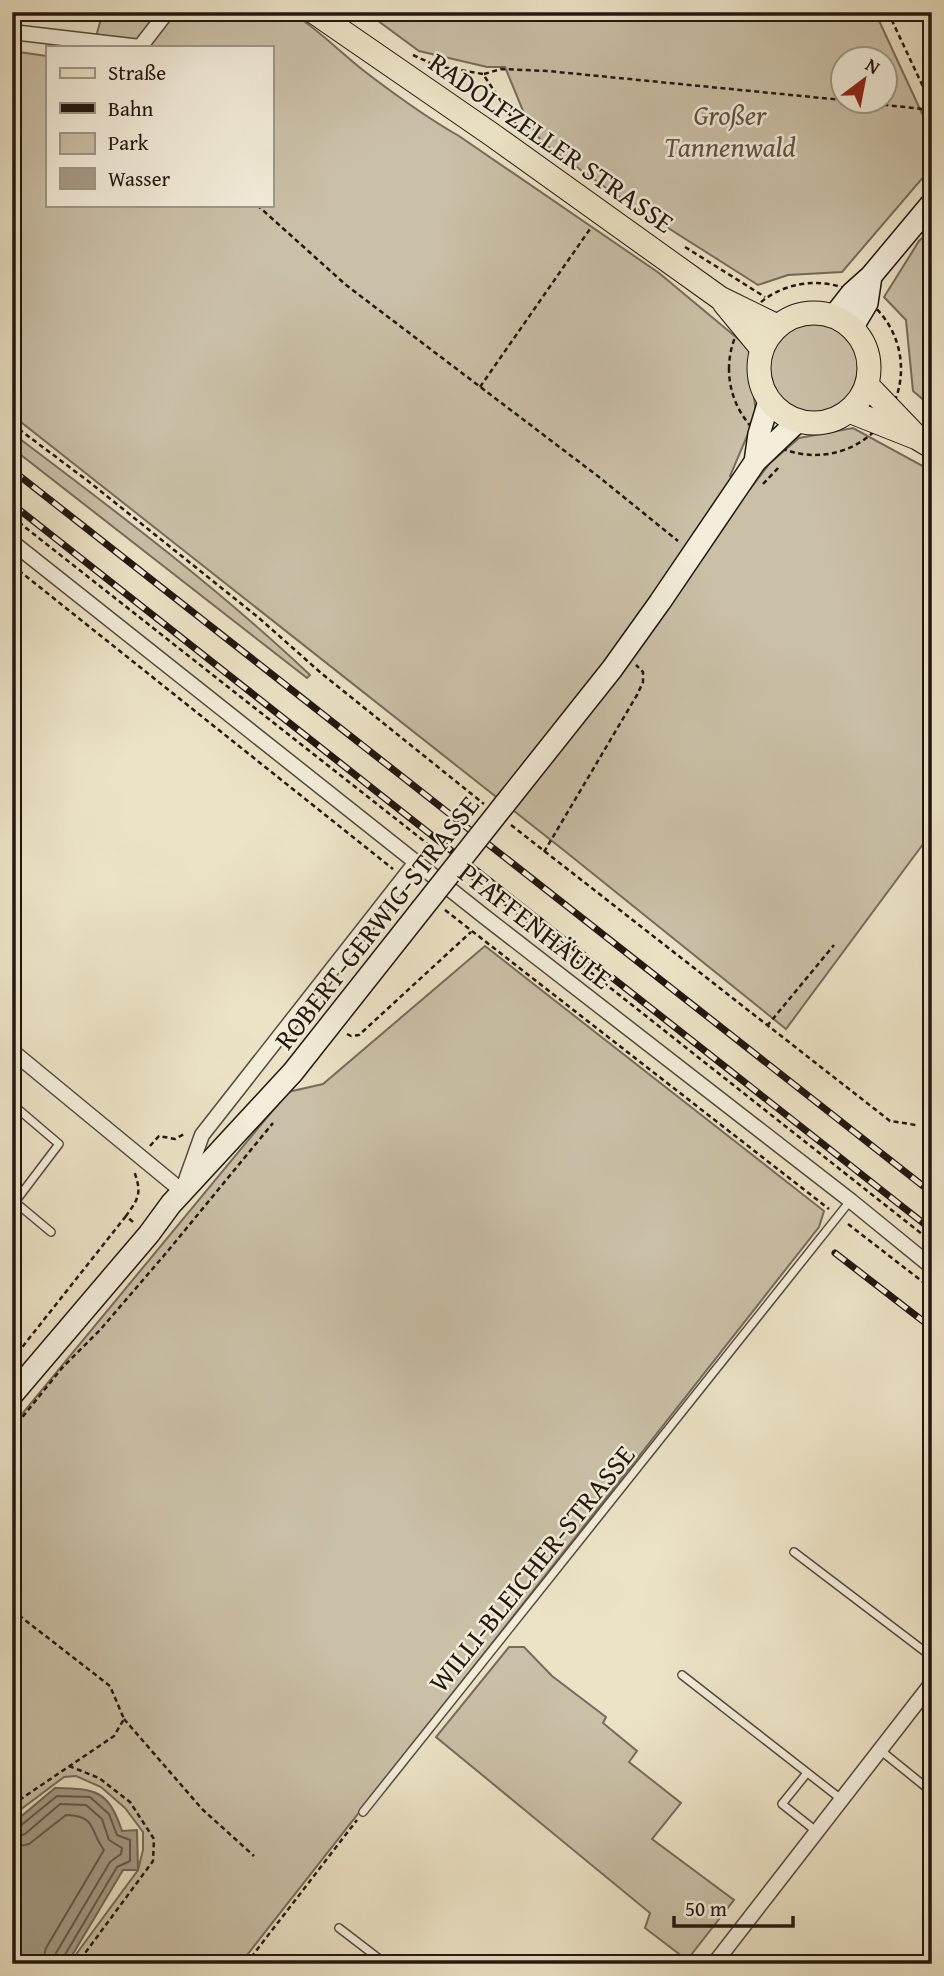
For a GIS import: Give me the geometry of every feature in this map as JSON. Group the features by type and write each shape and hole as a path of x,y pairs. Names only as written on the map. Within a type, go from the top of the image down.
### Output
{"main road":[{"name":"RADOLFZELLER STRASSE","path":"314,12 491,134 720,298"},
{"path":"720,298 777,326"},
{"path":"720,298 761,349"},
{"path":"810,312 843,322 862,340 868,354 870,369 860,399 849,411 834,420 816,424 782,414 769,401 761,385 758,367 761,349 777,326 787,319 810,312"},
{"path":"867,384 924,443"},
{"path":"849,411 924,443"}],"street":[{"path":"141,46 167,12"},
{"path":"12,32 131,46"},
{"path":"843,322 871,276 932,203"},
{"name":"ROBERT-GERWIG-STRASSE","path":"755,462 759,434 769,401"},
{"name":"ROBERT-GERWIG-STRASSE","path":"12,1395 182,1191 293,1072 620,658 755,462 799,421"},
{"name":"PFAFFENHÄULE","path":"12,542 932,1267"},
{"path":"12,1051 182,1191 202,1135 416,862"},
{"path":"714,1964 932,1683"}],"lane":[{"path":"12,1104 59,1144 15,1202 51,1233"},
{"name":"WILLI-BLEICHER-STRASSE","path":"363,1812 851,1201"},
{"path":"794,1552 932,1657"},
{"path":"682,1675 841,1799"},
{"path":"880,1750 932,1792"},
{"path":"807,1773 782,1804 816,1831"},
{"path":"339,1928 386,1964"}],"path":[{"path":"888,12 932,108 898,105"},
{"path":"408,53 437,65 483,74 501,69 548,71 828,99"},
{"path":"483,74 523,134"},
{"path":"258,206 346,285 599,477 665,531"},
{"path":"480,387 602,213"},
{"path":"675,241 766,298 787,287 810,282 839,283 889,320 901,369 900,393"},
{"path":"12,424 99,489 259,618 321,673 499,811 544,852 890,1121 913,1126 930,1120"},
{"path":"12,517 449,861"},
{"path":"12,565 386,863"},
{"path":"544,852 637,695 643,682 643,672 636,665"},
{"path":"460,870 932,1242"},
{"path":"345,1032 351,1036 359,1035 485,917"},
{"path":"472,931 932,1289"},
{"path":"767,1026 834,945"},
{"path":"12,1430 62,1368 100,1330 150,1272 273,1123"},
{"path":"12,1360 126,1216"},
{"path":"12,1610 110,1686 124,1719 202,1809 254,1856"},
{"path":"12,1805 114,1736 124,1719"},
{"path":"69,1766 99,1777 130,1802 154,1839 153,1861 77,1964"},
{"path":"246,1964 363,1812"}],"green space":[{"path":"103,12 291,12 401,99 659,273 749,348 756,415 730,476 750,489 770,463 799,438 853,428 932,471 932,832 786,1029 12,415 12,51 46,56 46,206 273,206 273,46 93,46"},
{"name":"Großer Tannenwald","path":"366,12 875,12 891,46 828,46 828,116 898,116 898,62 932,135 932,167 842,272 788,275 758,285 613,193 543,143 528,123 505,67 487,67 419,51"},
{"path":"932,229 932,407 913,391 906,320 884,297 919,241"},
{"path":"811,321 830,324 846,335 857,351 860,370 857,389 846,405 830,416 811,419 792,416 776,405 765,389 762,370 765,351 776,335 792,324"},
{"path":"12,433 202,580 310,675 307,678 12,448"},
{"path":"485,946 824,1211 819,1227 240,1964 69,1964 138,1870 143,1850 143,1832 125,1808 101,1787 76,1776 64,1777 12,1816 12,1426 288,1092 323,1084"},
{"path":"509,1647 524,1647 552,1676 606,1717 603,1723 637,1751 629,1762 681,1803 652,1839 734,1900 687,1960 645,1928 650,1913 436,1737"}],"water":[{"path":"55,1788 80,1789 98,1794 111,1807 122,1831 137,1830 138,1870 123,1870 67,1964 12,1964 12,1824"}],"railway":[{"path":"12,470 932,1193"},
{"path":"12,504 932,1230"},
{"path":"835,1253 932,1328"}]}
